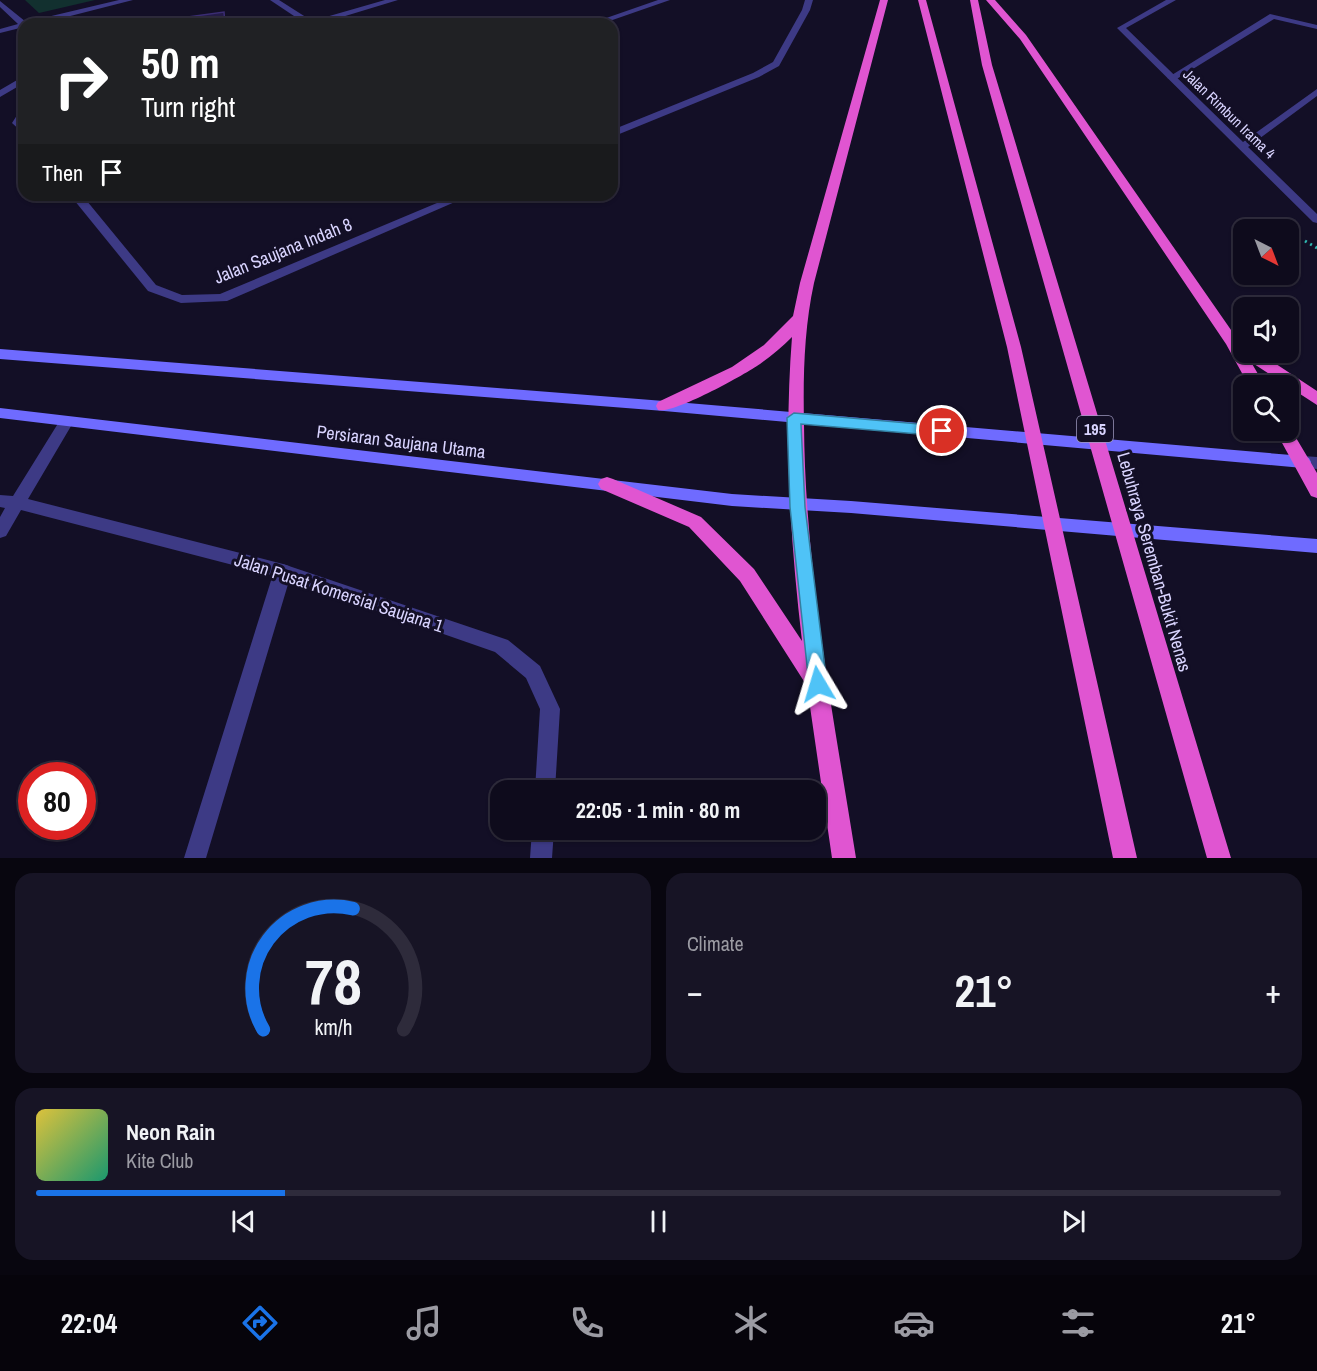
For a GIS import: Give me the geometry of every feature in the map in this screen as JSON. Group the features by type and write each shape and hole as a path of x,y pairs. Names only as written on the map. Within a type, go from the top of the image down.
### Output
{"highway":[{"path":"844,858 818,684 797,507 794,418 800,318 865,64 884,0"},
{"path":"922,0 1014,348 1125,858"},
{"name":"Lebuhraya Seremban-Bukit Nenas","path":"974,0 987,64 1219,858"},
{"path":"990,0 1023,37 1233,340"},
{"path":"664,406 736,374 781,341 800,318"},
{"path":"1263,363 1317,399"},
{"path":"1292,441 1310,462 1317,491"},
{"path":"607,484 694,522 747,575 818,684"}],"main road":[{"path":"0,354 664,406 1310,462"},
{"name":"Persiaran Saujana Utama","path":"0,413 523,477 607,484 797,507 851,507 1317,546"}],"street":[{"path":"54,18 129,0"},
{"path":"274,0 302,18"},
{"path":"332,18 394,0"},
{"path":"611,18 666,0"},
{"path":"618,132 756,75 776,64 806,10 809,0"},
{"name":"Jalan Rimbun Irama 4","path":"1172,0 1121,28 1317,220"},
{"path":"0,3 18,20"},
{"path":"1172,78 1273,16 1317,27"},
{"path":"0,31 18,26"},
{"path":"0,94 18,83"},
{"path":"1242,147 1317,92"},
{"name":"Jalan Saujana Indah 8","path":"85,201 152,288 181,299 222,298 451,201"},
{"path":"0,531 9,502 67,421"},
{"name":"Jalan Pusat Komersial Saujana 1","path":"9,502 283,571 501,646 533,672 550,709 546,780"},
{"path":"195,858 283,571"},
{"path":"541,858 542,840"}],"green space":[{"path":"25,0 95,0 39,13"}],"building":[{"path":"224,12 224,18 180,18"}],"route":[{"path":"818,684 797,507 794,418 942,431"}]}
